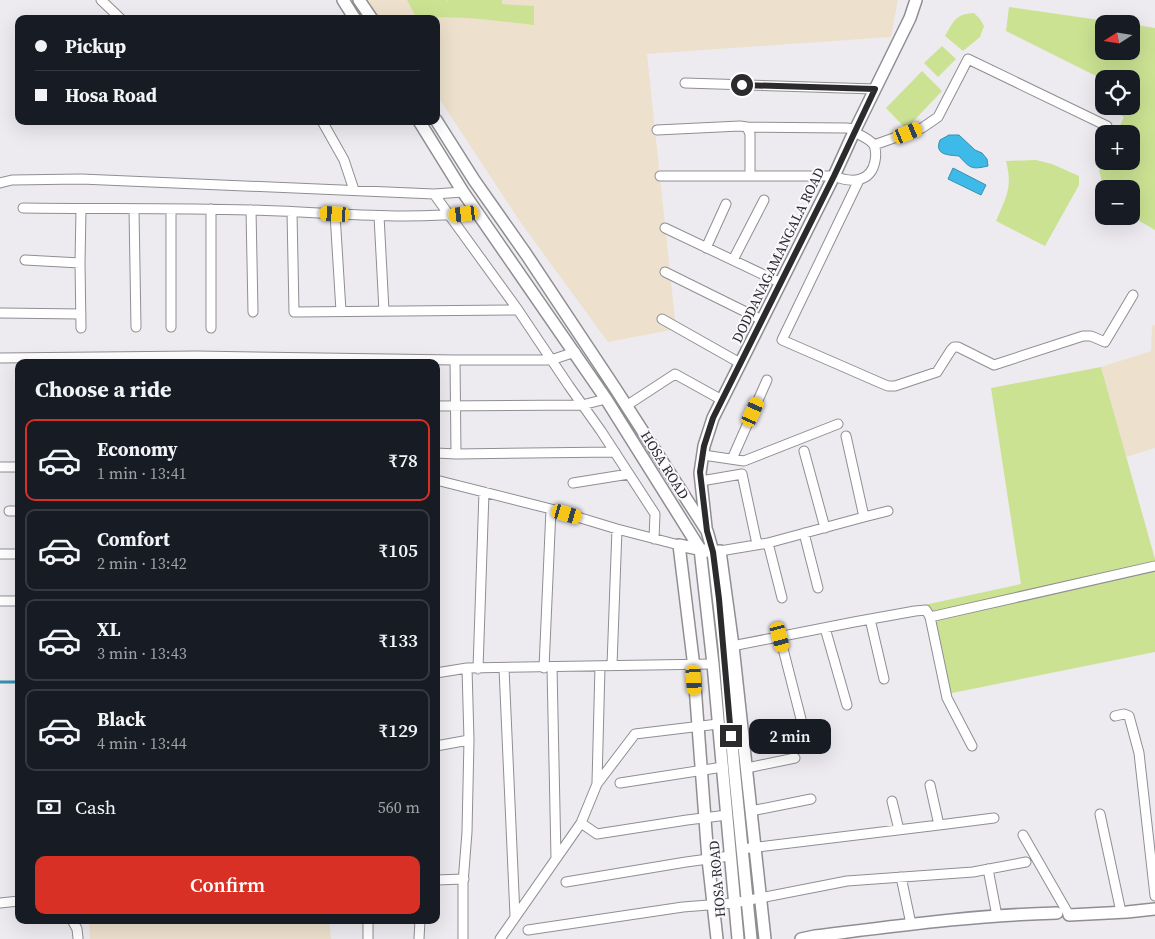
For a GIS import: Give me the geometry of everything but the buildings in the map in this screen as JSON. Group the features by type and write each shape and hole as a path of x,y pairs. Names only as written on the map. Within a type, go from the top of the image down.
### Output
{"street":[{"path":"101,0 117,15"},
{"path":"343,0 352,15"},
{"path":"360,0 369,15"},
{"name":"DODDANAGAMANGALA ROAD","path":"707,531 700,472 704,446 713,418 834,176 910,18 916,0"},
{"path":"874,145 922,128 938,117 968,59 1105,125"},
{"path":"685,83 875,89"},
{"path":"324,125 344,160 354,190"},
{"name":"HOSA ROAD","path":"421,125 463,192 606,399 700,549 713,664 738,939"},
{"name":"HOSA ROAD","path":"439,125 626,406 707,531 716,552 729,647 734,767 751,939"},
{"path":"657,130 740,126 846,128 855,131 869,140 874,145 876,156 874,167 868,176 850,181 834,176 660,176"},
{"path":"747,127 750,134 750,176"},
{"path":"0,183 12,180 81,179 434,194 463,192"},
{"path":"859,180 782,340 883,384 895,386 937,372 954,347 958,347 994,365 1084,336 1090,336 1105,342 1133,295"},
{"path":"434,194 518,310 655,514 654,539"},
{"path":"733,260 764,200"},
{"path":"706,248 726,204"},
{"path":"23,208 251,210 379,216 450,216 477,212"},
{"path":"81,208 81,328"},
{"path":"134,209 136,328"},
{"path":"171,209 171,327"},
{"path":"211,210 211,328"},
{"path":"251,210 253,312"},
{"path":"292,212 294,312 518,310"},
{"path":"335,214 341,311"},
{"path":"379,216 384,311"},
{"path":"664,228 781,283"},
{"path":"515,266 526,254"},
{"path":"24,260 80,263"},
{"path":"665,272 762,320"},
{"path":"0,313 81,314"},
{"path":"662,319 740,364"},
{"path":"440,360 551,360 574,352"},
{"path":"0,358 197,356 390,359"},
{"path":"455,360 456,454"},
{"path":"626,406 675,374 722,400"},
{"path":"732,459 767,380"},
{"path":"440,406 582,405 606,399"},
{"path":"703,455 744,461 838,424"},
{"path":"846,436 864,517"},
{"path":"804,451 825,528"},
{"path":"440,453 615,452"},
{"path":"0,467 15,467"},
{"path":"573,483 629,474"},
{"path":"701,481 742,474 757,544"},
{"path":"440,481 550,509 654,539 716,552 768,543 888,511"},
{"path":"478,669 484,492"},
{"path":"550,509 548,667 556,858"},
{"path":"612,665 617,529"},
{"path":"690,534 707,531"},
{"path":"804,533 818,588"},
{"path":"768,543 782,598"},
{"path":"679,545 693,664 708,859 717,939"},
{"path":"0,554 15,554"},
{"path":"930,617 1155,566"},
{"path":"0,601 15,601"},
{"path":"764,939 747,768 729,647 926,610 930,617 947,698 972,746"},
{"path":"870,619 884,679"},
{"path":"825,628 847,705"},
{"path":"780,637 801,719"},
{"path":"440,672 468,668 713,664"},
{"path":"597,784 600,666"},
{"path":"463,939 469,740 468,668"},
{"path":"504,668 515,916"},
{"path":"1115,716 1124,714 1130,716 1139,753 1155,896"},
{"path":"500,939 581,823 597,784 635,734 718,724"},
{"path":"440,745 469,740"},
{"path":"747,768 795,758"},
{"path":"620,783 723,767"},
{"path":"930,785 939,825"},
{"path":"751,812 811,799"},
{"path":"892,801 898,830"},
{"path":"1100,814 1121,912"},
{"path":"581,823 597,834 727,815"},
{"path":"742,849 994,818"},
{"path":"1023,834 1063,914"},
{"path":"566,882 730,856"},
{"path":"528,930 683,907 734,903 847,881 973,872 1026,862"},
{"path":"988,869 997,916"},
{"path":"901,877 911,924"},
{"path":"440,880 464,879"},
{"path":"0,903 15,901"},
{"path":"801,939 911,924 997,916 1155,909"},
{"path":"74,924 78,938"},
{"path":"368,924 368,939"},
{"path":"419,939 420,924"}],"shaded area":[{"path":"366,0 898,0 891,37 647,54 676,329 608,342 521,223 440,100 440,15 376,15"},
{"path":"1155,325 1155,448 1126,457 1101,367 1151,351 1152,326"},
{"path":"89,924 329,924 331,939 90,939"}],"green space":[{"path":"407,0 447,0 448,2 448,0 502,0 502,4 534,6 534,25 440,17 440,15 415,15"},
{"path":"1009,7 1095,19 1095,60 1140,60 1140,26 1155,28 1155,230 1140,221 1140,180 1102,180 1099,170 1140,170 1140,125 1120,125 1124,117 1120,115 1140,115 1140,70 1095,70 1095,76 1006,31"},
{"path":"974,13 984,26 980,37 963,51 945,36 956,19 963,15"},
{"path":"942,46 956,59 938,77 924,63"},
{"path":"922,71 942,91 906,129 886,108"},
{"path":"1036,160 1052,164 1079,176 1079,185 1045,246 996,221 1009,186 1006,161"},
{"path":"1101,367 1155,559 1155,652 942,695 924,605 1021,584 991,388"}],"water":[{"path":"949,135 959,135 975,150 982,153 987,159 988,166 974,168 959,156 940,151 940,140"},
{"path":"953,168 986,185 981,195 948,179"}],"waterway":[{"path":"0,682 15,682"}],"route":[{"path":"731,736 719,599 713,552 707,531 700,472 704,446 713,418 834,176 875,89 742,85"}]}
